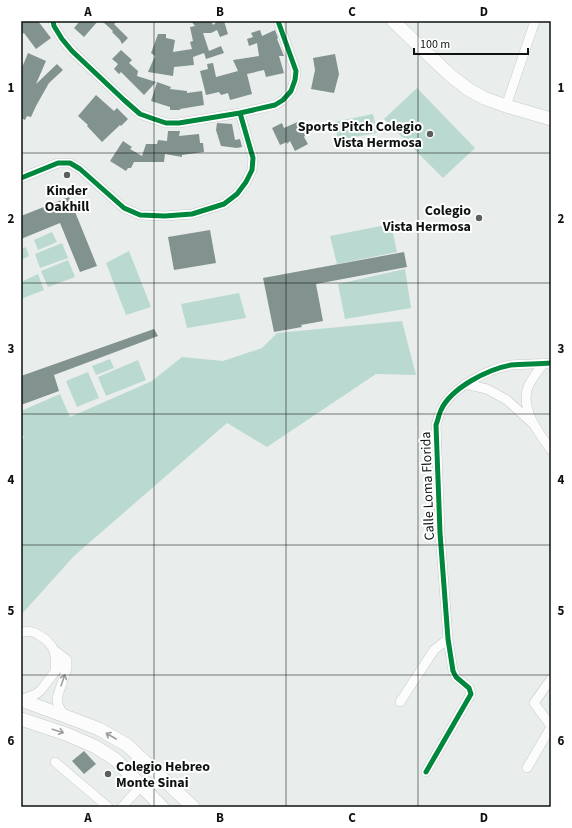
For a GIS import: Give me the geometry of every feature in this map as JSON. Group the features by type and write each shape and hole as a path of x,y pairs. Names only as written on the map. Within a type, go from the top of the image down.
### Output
{"main road":[{"path":"393,21 451,76 468,89 484,98 506,106 551,119"},
{"path":"21,700 99,729 127,745 193,807"},
{"path":"21,719 66,734 96,747 116,760 162,807"},
{"path":"116,760 125,758 127,754 127,745"},
{"path":"137,782 133,771 135,768 137,766 149,766"}],"street":[{"path":"52,21 62,39 72,51 140,114 166,122 179,123 240,113 275,105 283,100 291,91 296,80 296,70 278,21"},
{"path":"506,106 535,21"},
{"path":"21,178 58,163 70,163 80,169 124,208 140,215 165,216 192,214 224,204 237,194 246,182 252,170 253,158 240,113"},
{"path":"533,424 526,400 527,390 532,380 547,363"},
{"name":"Calle Loma Florida","path":"426,772 471,694 469,688 456,677 453,671 448,639 440,533 436,425 441,410 449,397 472,380 489,372 510,366 547,363"},
{"path":"465,384 488,389 507,400 533,424 551,450"},
{"path":"21,632 29,630 48,641 53,649 66,660 67,668 57,698 58,705 64,716"},
{"path":"400,702 434,650 448,639"},
{"path":"53,649 56,661 54,672"},
{"path":"21,700 36,694 41,690 54,672 66,660"},
{"path":"527,768 551,727 534,703 551,679"},
{"path":"55,762 105,806"},
{"path":"122,807 137,782"}],"green space":[{"name":"Sports Pitch Colegio Vista Hermosa","path":"417,88 475,148 443,178 384,119"},
{"path":"373,114 377,133 338,140 334,122"},
{"path":"391,224 397,252 337,264 330,236"},
{"path":"52,232 57,242 38,250 34,240"},
{"path":"62,243 68,258 40,268 35,254"},
{"path":"26,247 29,256 21,260 21,249"},
{"path":"129,251 151,307 126,315 106,263"},
{"path":"68,260 75,277 48,287 41,271"},
{"path":"405,269 411,308 345,319 338,284"},
{"path":"38,274 44,290 21,299 21,282"},
{"path":"239,293 246,318 187,328 181,304"},
{"path":"402,321 416,375 376,374 267,447 227,423 74,556 21,615 21,439 24,438 21,431 21,411 60,394 70,417 152,381 182,357 223,361 262,348 277,333"},
{"path":"110,359 114,368 96,375 92,366"},
{"path":"138,360 146,380 106,396 98,377"},
{"path":"88,372 99,398 77,407 66,381"}],"building":[{"path":"21,21 38,21 51,38 36,49 24,33 21,34"},
{"path":"80,21 98,21 84,37 74,28"},
{"path":"102,21 117,21 114,24 128,38 122,44 112,32 113,31"},
{"path":"191,21 211,21 213,25 218,21 224,21 228,34 220,37 217,30 211,33 203,33 209,51 221,46 224,53 206,59 204,53 193,57 194,65 174,67 173,76 148,72 155,56 151,53 158,34 166,34 166,38 175,40 173,52 192,49 190,42 193,41 190,27 195,26"},
{"path":"260,30 262,36 275,30 284,56 279,56 284,73 266,77 264,70 247,74 252,94 230,100 228,93 221,95 219,92 206,95 200,71 208,69 207,64 213,63 216,77 238,71 233,60 259,56 257,43 249,46 247,39 253,37 251,33"},
{"path":"121,50 132,60 129,63 138,71 137,76 156,82 144,95 121,72 119,74 114,69 118,64 112,59"},
{"path":"28,53 46,61 36,84 57,64 63,70 49,83 31,117 27,116 25,120 21,118 21,70"},
{"path":"335,54 339,74 334,93 311,89 315,70 313,58"},
{"path":"157,82 171,87 170,89 187,91 187,93 202,91 204,105 180,110 170,110 170,107 151,101"},
{"path":"96,95 114,111 117,108 128,119 102,142 87,126 88,125 78,116"},
{"path":"302,120 307,133 304,137 308,144 295,151 290,141 287,144 287,142 280,145 272,128 282,123 284,128"},
{"path":"217,123 232,124 235,140 240,139 242,147 237,148 221,146 216,130"},
{"path":"168,131 180,131 179,136 199,134 200,143 203,143 204,152 182,155 182,157 165,154 164,162 134,162 131,168 128,168 126,171 110,161 123,141 132,147 130,149 142,156 146,144 157,144 158,140 167,141"},
{"path":"69,197 97,266 80,272 60,223 21,239 21,216"},
{"path":"210,230 216,263 174,270 168,237"},
{"path":"404,252 407,267 316,284 323,321 301,325 302,327 274,332 263,278"},
{"path":"154,329 158,336 54,375 59,391 21,405 21,376"},
{"path":"84,751 96,764 84,774 72,761"}],"cycle path":[{"path":"53,21 54,26 62,39 72,51 124,100 140,114 166,123 179,123 240,113 275,105 283,100 291,91 295,80 296,71 278,21"},
{"path":"21,178 58,163 70,163 80,169 124,208 140,215 165,216 192,214 224,204 237,194 246,182 252,170 253,158 240,113"},
{"path":"426,772 471,694 469,688 456,677 453,671 448,639 440,533 436,425 440,412 453,394 461,387 481,375 511,365 551,363"}],"place":[{"name":"Sports Pitch Colegio Vista Hermosa","path":"430,134"},
{"name":"Kinder Oakhill","path":"67,175"},
{"name":"Colegio Vista Hermosa","path":"479,218"},
{"name":"Colegio Hebreo Monte Sinai","path":"108,774"}]}
